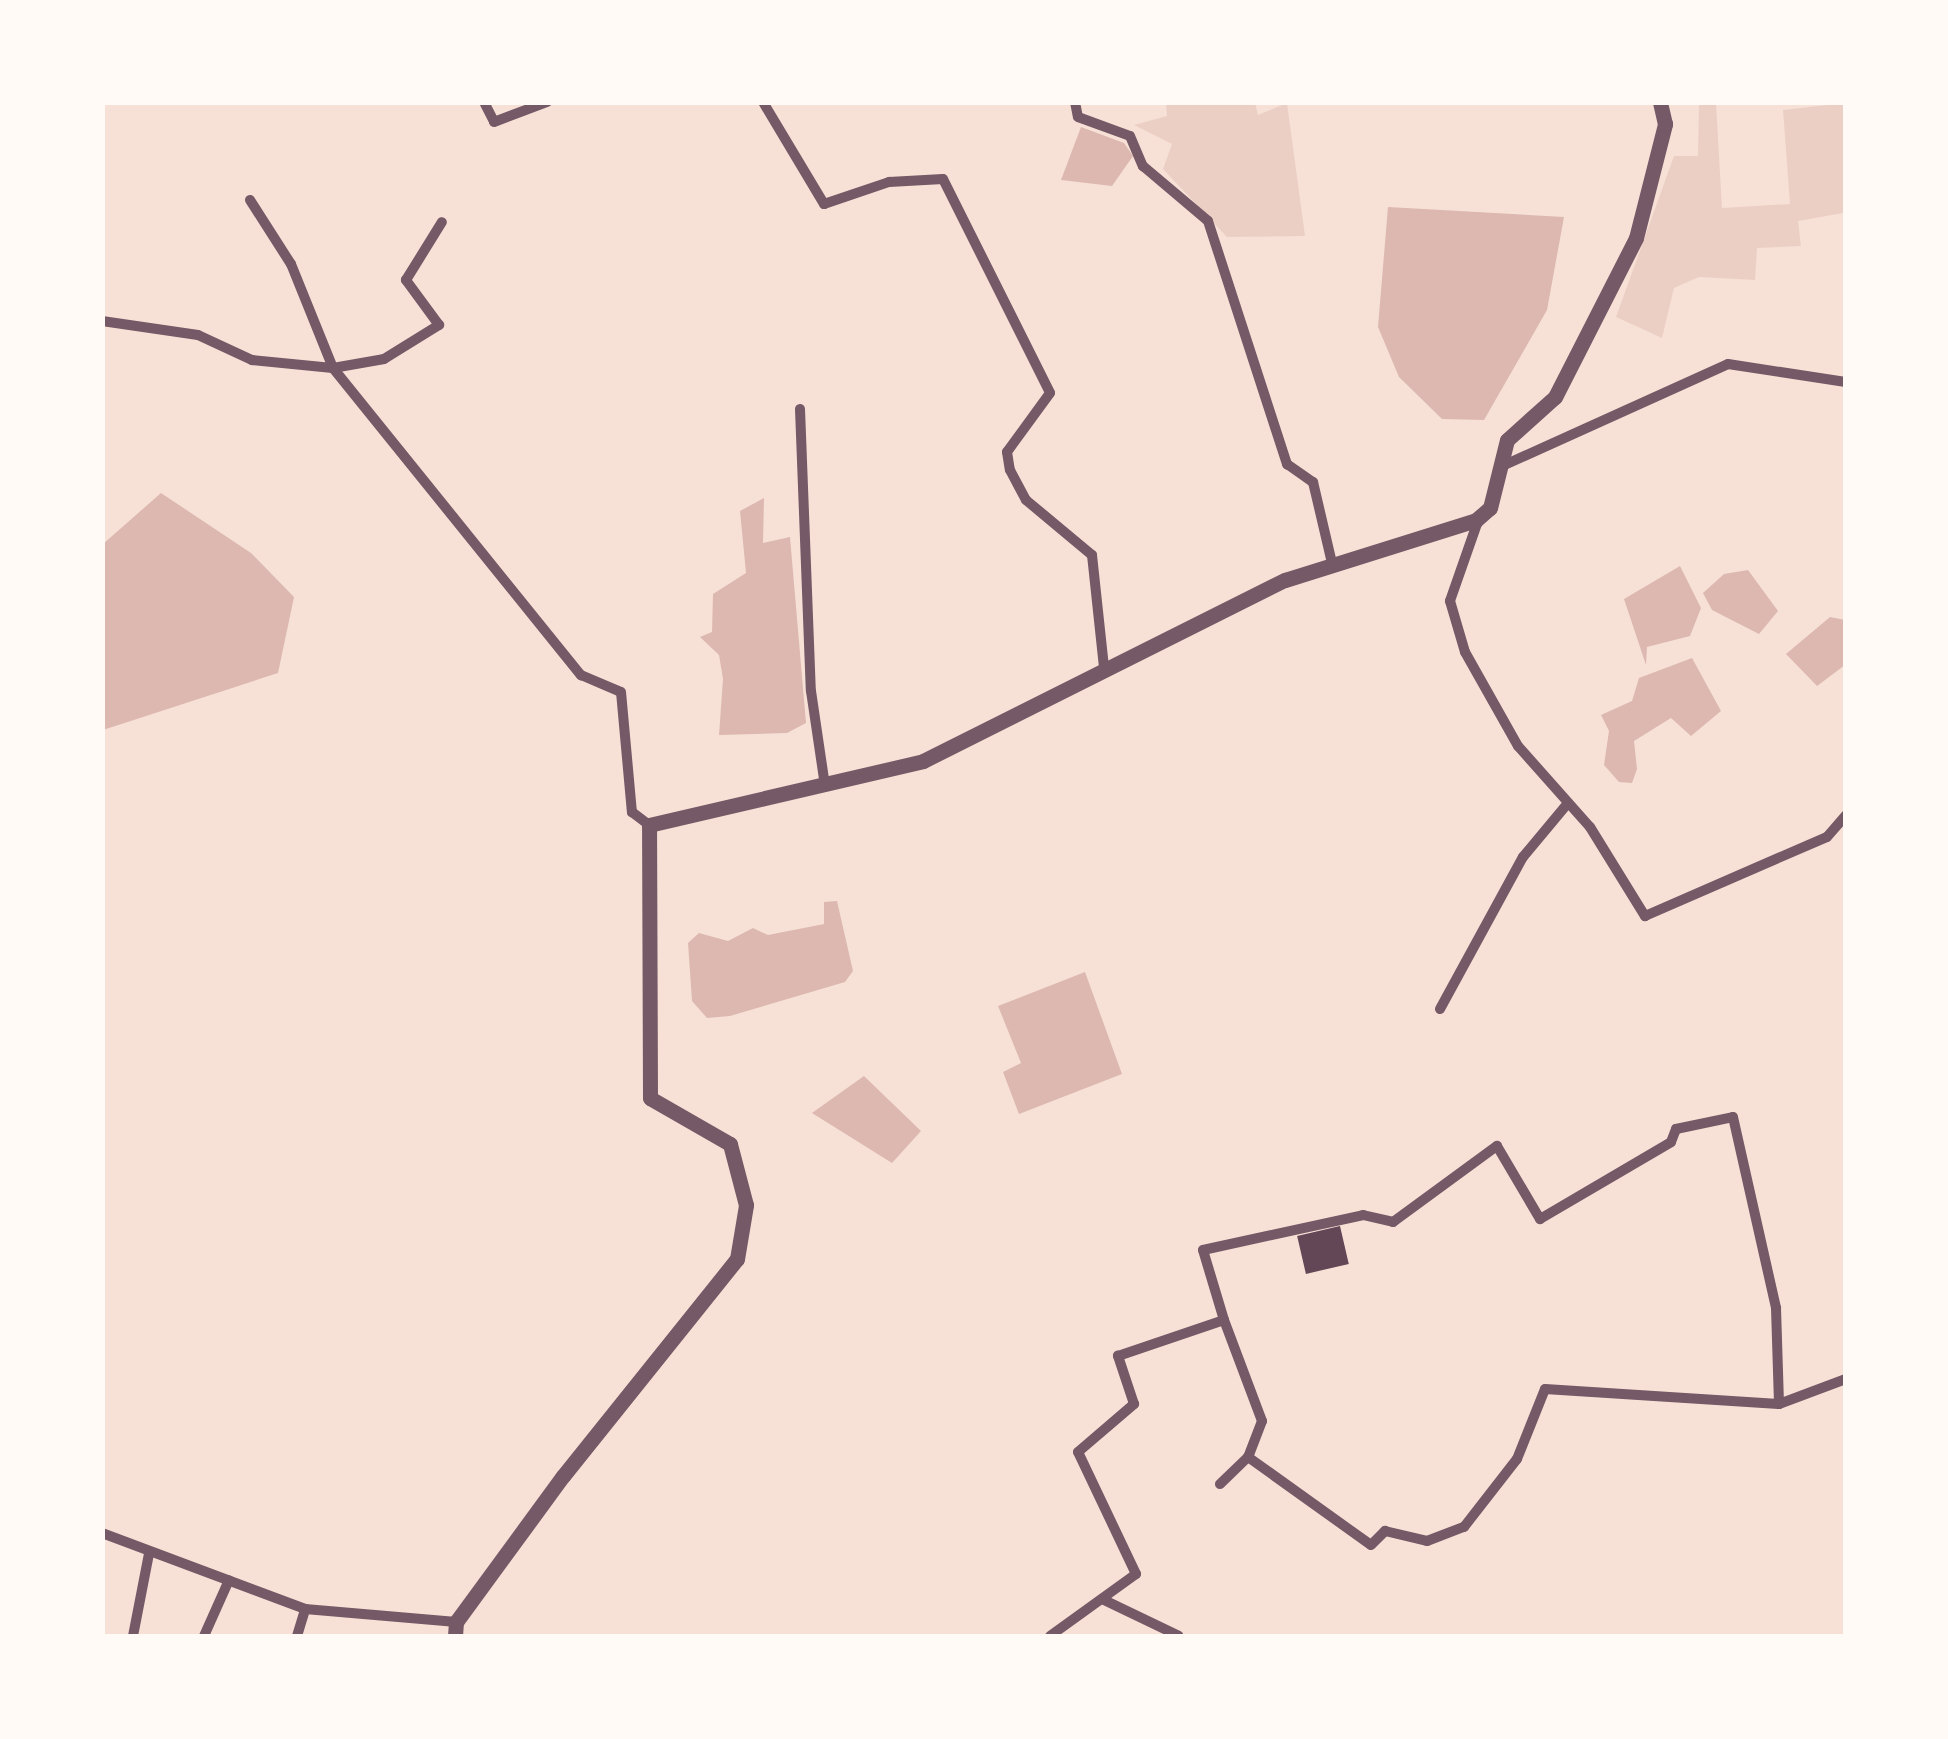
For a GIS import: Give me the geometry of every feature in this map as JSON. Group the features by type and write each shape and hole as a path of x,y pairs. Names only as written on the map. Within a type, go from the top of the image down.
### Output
{"street":[{"path":"484,102 494,122 547,102"},
{"path":"763,102 824,204 890,182 943,179 1050,393 1007,452 1010,470 1026,500 1092,555 1104,667"},
{"path":"1075,102 1078,117 1130,136 1143,166 1208,221 1287,464 1313,482 1332,563"},
{"path":"250,200 292,264 332,368 581,675 621,692 632,812 649,825 825,786 979,739 1104,667 1332,563 1478,518 1490,508 1495,469 1507,440 1556,398 1636,238 1666,124 1660,102"},
{"path":"102,321 198,335 252,360 332,368 384,359 440,326 406,280 442,222"},
{"path":"1495,469 1728,364 1846,382"},
{"path":"800,409 811,691 825,786"},
{"path":"1478,518 1450,601 1465,652 1518,746 1576,810 1645,916 1827,837 1846,815"},
{"path":"1440,1009 1523,857 1565,800 1576,810"},
{"path":"102,1534 305,1608 455,1629 737,1258 746,1205 730,1144 650,1098 649,825"},
{"path":"1220,1484 1248,1457 1262,1421 1224,1320 1204,1250 1363,1215 1393,1222 1497,1146 1540,1219 1670,1142 1676,1128 1732,1117 1776,1308 1779,1404"},
{"path":"1050,1636 1136,1574 1078,1452 1134,1404 1118,1356 1224,1320"},
{"path":"1248,1457 1371,1544 1384,1532 1427,1540 1464,1526 1518,1458 1545,1389 1779,1404 1846,1378"},
{"path":"133,1636 150,1554"},
{"path":"204,1636 229,1580"},
{"path":"1102,1599 1180,1636"},
{"path":"297,1636 305,1608"}],"shaded area":[{"path":"1166,103 1255,103 1258,115 1287,103 1305,236 1227,237 1163,169 1172,144 1134,125 1167,116"},
{"path":"1699,103 1716,103 1722,208 1790,204 1783,110 1845,103 1843,213 1798,221 1801,246 1757,248 1755,280 1699,277 1674,288 1662,338 1616,317 1674,156 1698,156"},
{"path":"1081,127 1124,143 1133,156 1112,186 1061,180"},
{"path":"1388,207 1564,217 1547,310 1484,420 1442,419 1399,377 1378,327"},
{"path":"161,493 251,553 294,597 278,673 103,730 103,544"},
{"path":"764,498 763,543 790,537 806,723 787,733 719,735 723,679 719,655 700,637 712,632 713,594 746,573 740,511"},
{"path":"1680,566 1701,608 1690,636 1647,647 1646,665 1624,599"},
{"path":"1748,570 1778,611 1759,634 1712,610 1703,593 1724,574"},
{"path":"1830,617 1845,620 1845,665 1817,686 1786,654"},
{"path":"1692,658 1721,711 1691,736 1671,718 1634,741 1637,769 1632,783 1619,782 1604,765 1609,731 1601,715 1632,701 1639,678"},
{"path":"837,901 853,971 845,982 730,1016 707,1018 692,1001 688,943 699,933 728,941 753,928 768,935 824,924 824,902"},
{"path":"1085,972 1122,1074 1019,1114 1003,1072 1021,1063 998,1006"},
{"path":"864,1076 921,1131 892,1163 812,1113"}],"building":[{"path":"1340,1226 1349,1264 1306,1274 1297,1236"}]}
